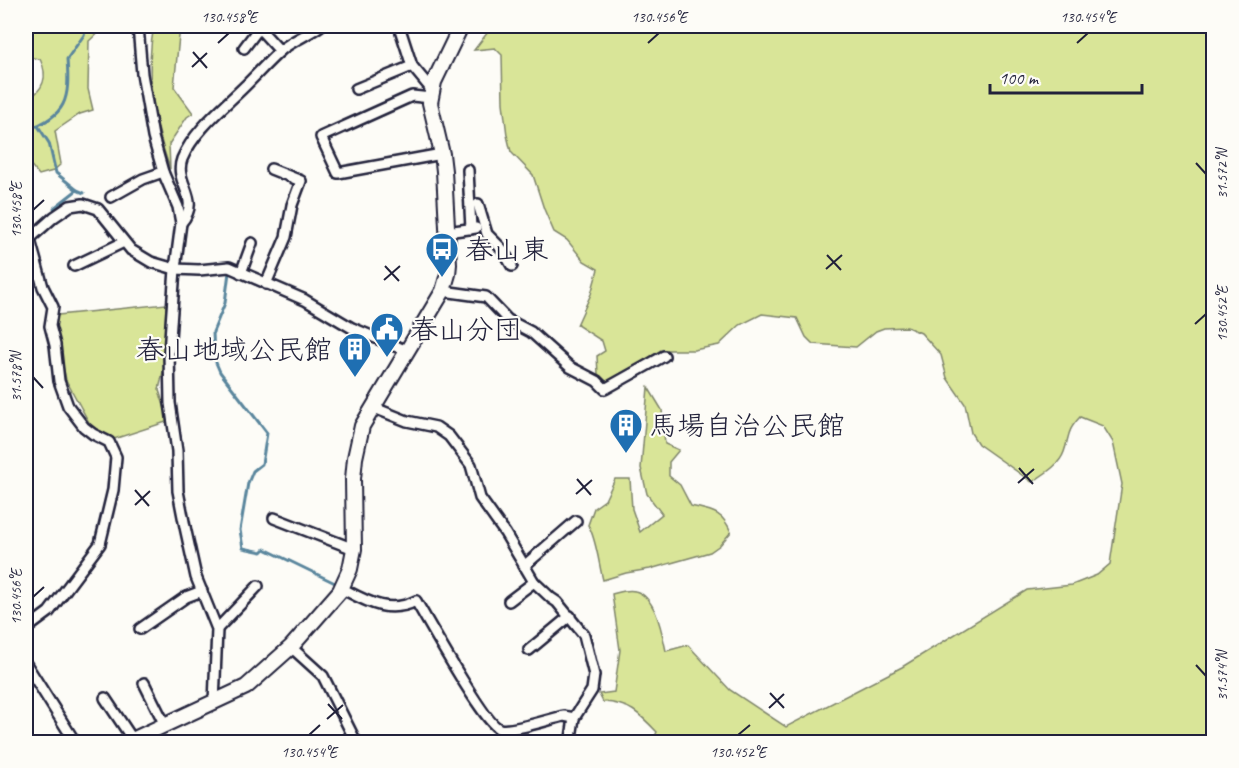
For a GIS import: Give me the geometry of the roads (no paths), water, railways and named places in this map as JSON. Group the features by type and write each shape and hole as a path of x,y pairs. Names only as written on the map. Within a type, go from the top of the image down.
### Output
{"street":[{"path":"138,26 142,74 151,126 163,172 178,207 181,223 169,352 170,403 177,451 178,491 196,577 217,629 214,703"},
{"path":"181,223 188,216 190,209 181,169 181,160 189,146 210,121 280,51 320,26"},
{"path":"399,26 412,66 431,94"},
{"path":"105,698 138,740 246,687 291,647 318,618 341,588 350,569 354,549 352,498 355,458 362,426 443,291 448,274 442,154 431,113 431,94 461,26"},
{"path":"244,48 259,28 280,51"},
{"path":"356,89 412,66"},
{"path":"431,94 412,96 321,137 338,173 442,154"},
{"path":"266,284 286,237 292,206 301,181 271,170"},
{"path":"468,170 471,229"},
{"path":"111,197 143,179 163,172"},
{"path":"26,629 49,612 100,544 114,490 116,457 109,442 84,427 68,406 59,381 55,345 50,326 53,307 43,287 28,241 54,217 70,206 83,204 98,209 131,250 151,262 175,269 199,270 229,267 305,300 351,328 406,351"},
{"path":"478,204 487,234 502,249 512,266"},
{"path":"446,232 484,227"},
{"path":"74,266 124,242"},
{"path":"241,273 252,243"},
{"path":"443,291 486,297 508,320 531,332 570,367 597,381 605,389 663,356"},
{"path":"372,407 407,421 436,427 449,436 471,465 480,498 505,533 534,582 557,602 584,635 594,675 592,690 574,718 571,738 573,742"},
{"path":"274,518 354,549"},
{"path":"524,566 576,521"},
{"path":"509,601 534,582"},
{"path":"217,629 258,586"},
{"path":"341,588 380,606 395,608 416,601 466,685 496,728 508,729 564,716 574,718"},
{"path":"140,629 186,597 202,591"},
{"path":"529,650 570,616"},
{"path":"291,647 323,676 356,742"},
{"path":"26,664 75,742"},
{"path":"144,683 165,725"}],"waterway":[{"path":"26,130 50,119 63,104 68,85 67,59 84,35 86,26"},
{"path":"38,126 49,143 56,173 84,193"},
{"path":"54,208 77,190"},
{"path":"229,272 225,303 213,332 214,358 220,372 267,433 262,464 253,471 248,483 240,530 243,548 262,552 265,549 335,583"}],"place":[{"name":"春山東","path":"442,278"},
{"name":"春山分団","path":"387,358"},
{"name":"春山地域公民館","path":"355,378"},
{"name":"馬場自治公民館","path":"626,454"}]}
